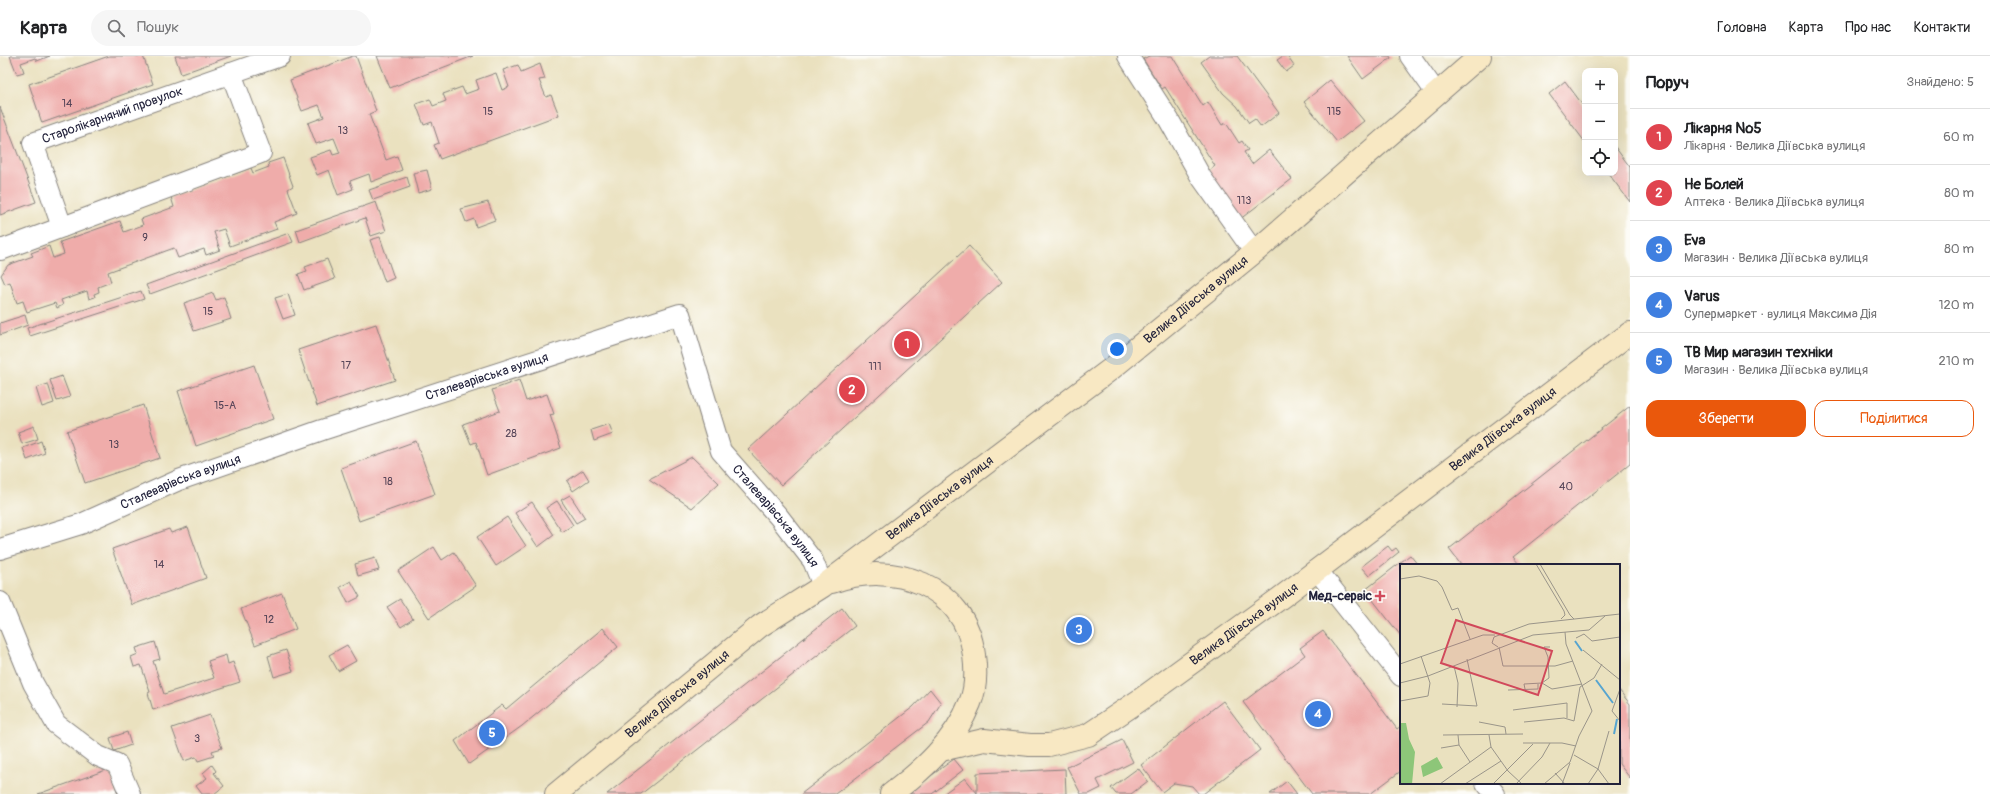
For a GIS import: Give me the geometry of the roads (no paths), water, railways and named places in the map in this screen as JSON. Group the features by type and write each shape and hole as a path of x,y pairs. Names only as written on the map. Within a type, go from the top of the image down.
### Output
{"main road":[{"name":"Велика Діївська вулиця","path":"556,794 760,626 823,586 1111,369 1257,250 1480,56"},
{"name":"Велика Діївська вулиця","path":"941,750 984,740 1030,746 1049,745 1088,735 1140,700 1317,570 1630,333"},
{"name":"Велика Діївська вулиця","path":"823,586 842,579 865,576 889,575 911,578 931,587 949,600 963,618 972,642 975,666 971,702 959,726 941,750 891,794"}],"street":[{"name":"Старолікарняний провулок","path":"62,227 33,143 280,56"},
{"path":"1128,56 1169,120 1201,177 1247,242 1257,250"},
{"path":"1410,56 1437,94"},
{"path":"0,250 261,153 231,73"},
{"name":"Сталеварівська вулиця","path":"0,548 81,524 179,480 322,430 680,314 721,451 779,517 813,561 823,586"},
{"path":"1317,570 1400,675"},
{"path":"0,602 33,683 56,724 98,756 117,764 130,794"},
{"path":"1487,784 1495,794"}],"place":[{"name":"Лікарня №5","path":"907,344"},
{"name":"Не Болей","path":"852,390"},
{"name":"Мед-сервіс","path":"1380,596"},
{"name":"Eva","path":"1079,630"},
{"name":"Varus","path":"1318,714"},
{"name":"ТВ Мир магазин техніки","path":"492,733"}]}
